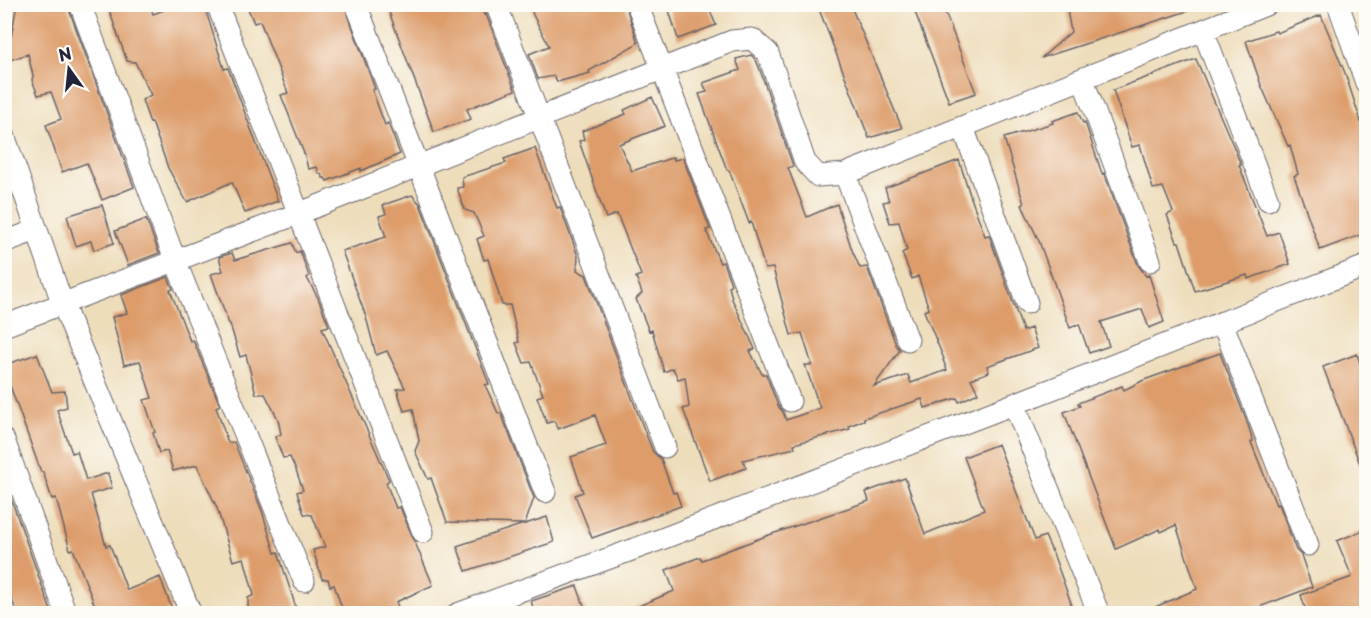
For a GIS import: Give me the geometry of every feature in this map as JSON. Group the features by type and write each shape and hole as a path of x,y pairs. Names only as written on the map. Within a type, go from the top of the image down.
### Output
{"street":[{"path":"80,4 175,260 304,581"},
{"path":"217,4 423,532"},
{"path":"356,4 545,492"},
{"path":"496,4 665,447"},
{"path":"637,4 790,401"},
{"path":"4,326 300,213 732,40 752,39 768,53 805,162 818,176 845,174 1268,4"},
{"path":"1338,4 1366,83"},
{"path":"1203,30 1268,200"},
{"path":"1083,80 1150,261"},
{"path":"963,127 1027,303"},
{"path":"4,135 63,305 191,614"},
{"path":"845,174 908,340"},
{"path":"4,242 37,230"},
{"path":"457,614 659,540 1366,266"},
{"path":"1222,322 1308,545"},
{"path":"1014,404 1099,614"},
{"path":"4,440 66,614"}],"building":[{"path":"17,4 67,4 134,187 102,200 87,163 62,172 46,125 61,119 51,92 38,95 32,80 28,54 4,62 4,39 11,37"},
{"path":"107,4 150,4 153,14 181,4 201,4 202,8 205,8 224,69 228,68 278,201 245,213 232,182 187,202 168,168 142,100 151,95 135,62 127,61"},
{"path":"246,4 344,4 375,89 372,90 385,125 388,123 400,154 361,171 361,168 327,181 319,174 317,167 308,169 281,95 288,93 260,21 254,23"},
{"path":"386,4 480,4 515,90 467,109 471,119 434,132"},
{"path":"530,4 625,4 638,43 589,71 590,73 557,82 554,76 538,79 529,54 549,46 533,15"},
{"path":"667,4 707,4 716,25 678,39"},
{"path":"817,4 850,4 902,128 869,138"},
{"path":"912,4 942,4 976,93 949,102"},
{"path":"1066,4 1196,4 1197,8 1041,58 1071,32"},
{"path":"1321,15 1345,73 1366,137 1366,233 1320,250 1294,176 1298,174 1290,145 1288,146 1261,85 1246,41 1276,31 1277,33"},
{"path":"751,55 759,67 793,166 788,168 807,217 837,204 852,250 860,268 867,267 896,345 900,350 874,386 908,375 911,383 947,370 924,311 929,309 918,276 912,279 902,253 907,250 899,222 890,223 883,202 889,201 885,188 959,160 985,236 989,235 1023,331 1031,328 1038,348 987,366 989,372 971,379 978,393 959,402 957,398 925,408 922,399 864,418 849,426 850,429 794,444 795,448 743,460 746,468 710,481 683,409 689,407 685,377 678,379 673,368 664,372 652,330 649,331 636,299 642,293 636,277 641,275 617,214 606,218 579,141 584,140 582,131 626,114 624,110 652,97 665,126 619,144 632,171 674,157 674,160 683,158 710,229 706,230 720,263 723,262 731,284 729,286 732,299 755,349 750,351 762,374 766,374 778,406 786,420 820,408 805,365 812,365 802,333 791,335 773,268 765,269 751,222 749,223 729,170 727,170 699,94 707,92 703,83 740,70 736,59"},
{"path":"1196,59 1235,150 1267,236 1279,232 1290,264 1248,279 1247,275 1195,291 1179,242 1177,242 1167,215 1173,212 1163,187 1153,189 1140,145 1132,147 1113,90"},
{"path":"1078,112 1083,123 1085,122 1102,174 1104,173 1138,265 1146,276 1149,275 1164,322 1149,328 1142,309 1101,322 1109,346 1089,353 1079,324 1070,328 1039,241 1022,205 1024,204 1004,138 1053,123 1052,121"},
{"path":"535,148 578,256 577,270 586,275 653,452 661,459 673,493 676,492 681,506 592,538 575,495 583,492 571,457 606,445 595,415 558,429 554,421 547,423 537,397 543,395 531,362 524,363 516,343 519,342 510,305 502,305 488,259 484,260 477,239 484,236 474,213 465,210 457,188 463,187 462,177 506,163 504,159"},
{"path":"412,195 420,204 489,384 485,385 498,413 501,413 534,498 525,524 547,517 554,542 466,571 457,546 524,524 447,522 431,478 428,479 415,451 419,441 413,409 404,411 397,389 405,388 387,351 376,355 366,317 342,251 386,237 379,216 386,214 383,205"},
{"path":"102,205 114,243 94,250 91,241 76,246 67,216"},
{"path":"146,219 159,253 128,265 115,231"},
{"path":"292,243 296,253 300,251 309,276 307,278 329,326 322,328 389,480 386,483 396,508 400,507 433,585 396,602 401,614 344,614 334,585 330,586 328,579 322,579 313,550 325,547 312,515 304,514 297,492 303,490 296,470 290,457 283,458 275,437 281,434 278,419 265,394 256,394 246,355 240,357 211,274 223,271 219,257 232,253 235,260"},
{"path":"168,277 173,289 170,290 190,341 193,340 220,405 216,407 228,443 234,442 262,511 275,553 278,552 298,614 248,614 248,598 254,595 244,558 233,561 217,508 197,465 173,471 167,451 159,453 153,433 155,432 144,400 152,398 140,361 124,365 112,317 127,313 121,295"},
{"path":"1220,353 1248,425 1253,441 1251,442 1276,505 1279,504 1296,550 1301,555 1312,587 1241,614 1139,614 1197,589 1176,525 1161,532 1160,529 1116,549 1064,412 1080,406 1078,403 1122,386 1124,390 1144,380"},
{"path":"37,354 52,392 65,391 67,407 57,410 72,453 77,451 86,480 108,473 112,488 91,494 106,546 110,545 127,590 160,577 172,609 159,614 98,614 73,549 70,550 56,498 52,499 43,472 41,472 4,369 4,365"},
{"path":"1357,354 1366,380 1365,477 1323,367"},
{"path":"998,444 1035,540 1045,536 1075,614 620,614 674,591 666,570 700,557 702,560 869,501 866,492 905,478 925,534 984,510 964,457"},
{"path":"4,479 52,614 17,614 4,577"},
{"path":"1366,529 1366,614 1307,614 1301,595 1352,577 1337,541"},
{"path":"577,586 587,614 535,614 531,601"}]}
